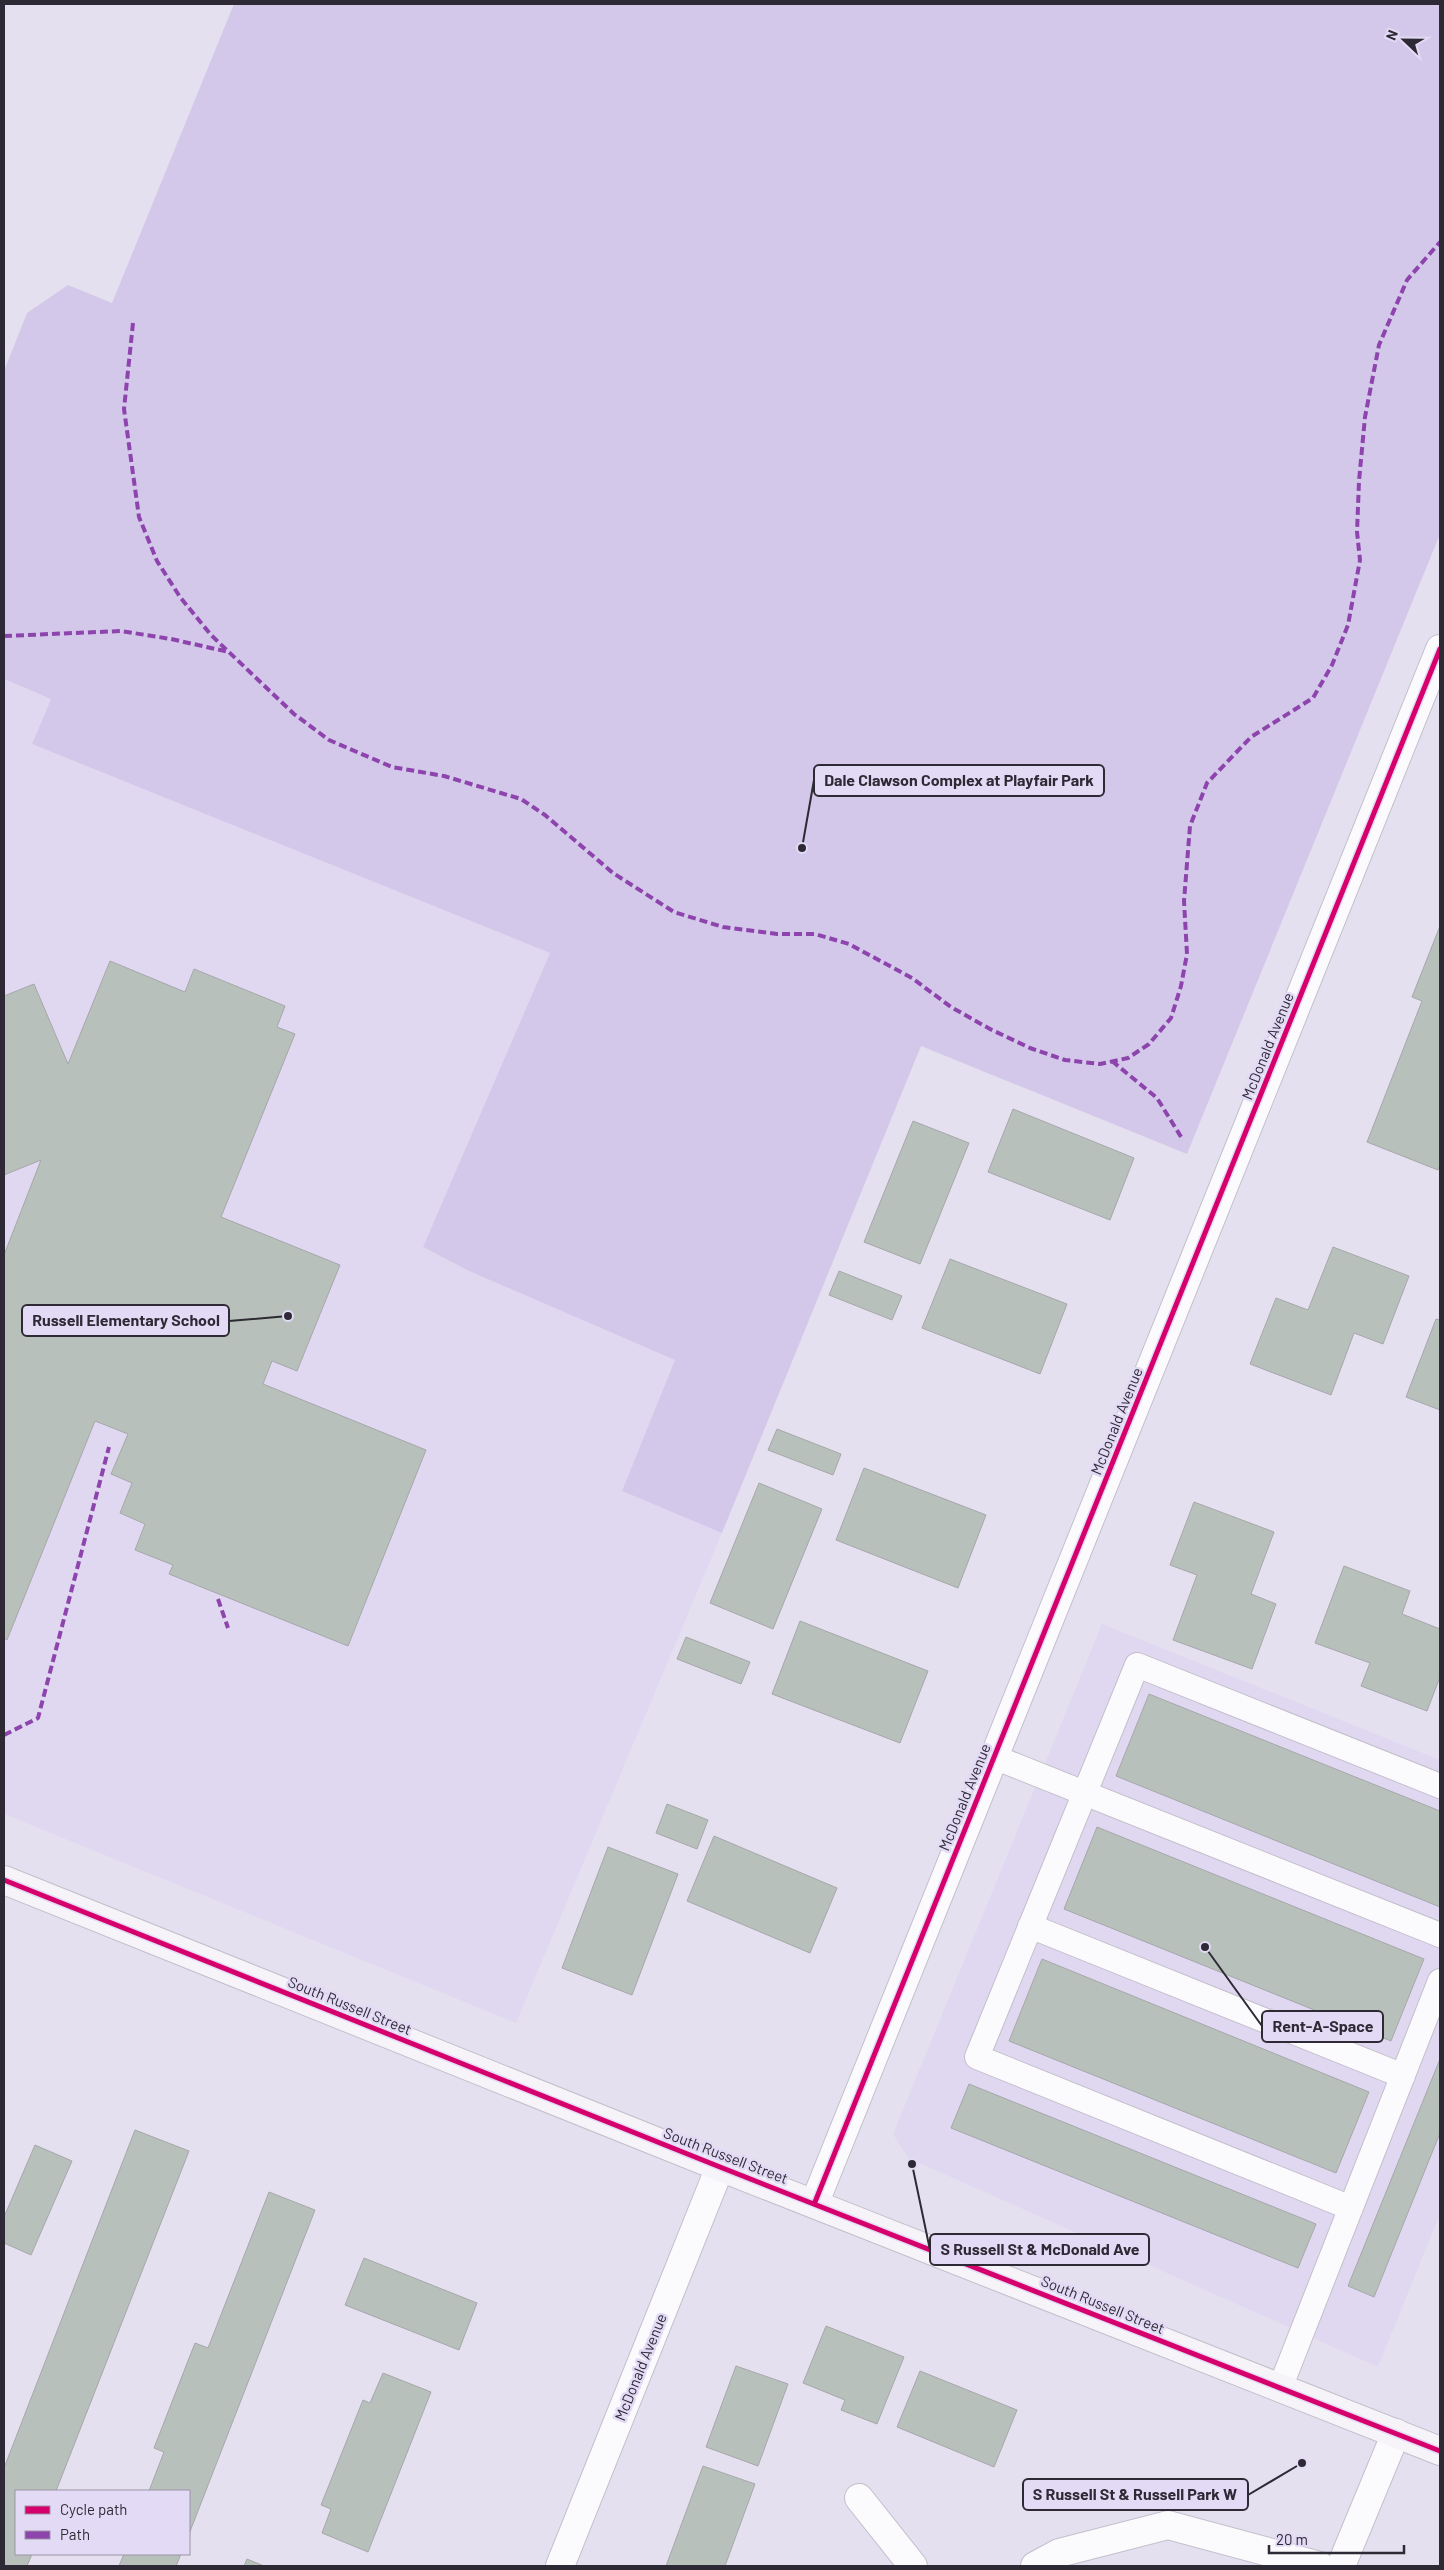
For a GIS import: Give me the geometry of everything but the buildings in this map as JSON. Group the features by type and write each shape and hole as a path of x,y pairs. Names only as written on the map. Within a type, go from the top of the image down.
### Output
{"main road":[{"name":"South Russell Street","path":"4,1880 720,2167 815,2202 1440,2451"}],"street":[{"name":"McDonald Avenue","path":"815,2202 1440,650"},
{"name":"McDonald Avenue","path":"560,2566 720,2167"},
{"path":"1341,2566 1396,2433"},
{"path":"859,2498 913,2566"},
{"path":"1035,2566 1059,2553 1168,2525 1320,2566"}],"lane":[{"path":"1351,2208 977,2057 1138,1665 1440,1786"},
{"path":"994,1756 1440,1935"},
{"path":"1030,1926 1403,2076"},
{"path":"1280,2388 1440,1982"}],"shaded area":[{"path":"234,4 1440,4 1440,534 1187,1154 921,1046 722,1533 622,1491 675,1360 469,1271 423,1247 550,953 32,744 51,699 4,679 4,371 27,313 68,285 112,303"},
{"path":"4,679 51,699 32,744 550,953 423,1247 469,1271 676,1360 622,1491 722,1533 516,2023 4,1814"},
{"path":"1102,1624 1440,1760 1440,2214 1378,2367 908,2158 893,2134"}],"marked path":[{"path":"133,323 124,409 139,517 157,561 180,597 211,635 294,714 329,740 392,767 444,776 521,799 545,815 613,873 674,912 723,927 777,934 815,934 849,944 912,978 951,1007 990,1029 1030,1048 1065,1060 1100,1064 1128,1058 1149,1044 1171,1018 1181,986 1187,954 1184,901 1190,826 1207,783 1251,737 1313,698 1332,665 1348,625 1360,560 1357,532 1359,481 1365,417 1379,345 1407,280 1440,242"},
{"path":"4,636 121,631 171,639 229,652"},
{"path":"1112,1061 1157,1098 1183,1140"},
{"path":"4,1735 38,1718 109,1447"},
{"path":"218,1599 228,1628"}],"cycle path":[{"path":"815,2202 1440,649"},
{"path":"4,1880 720,2167 1440,2451"}],"place":[{"name":"Dale Clawson Complex at Playfair Park","path":"802,848"},
{"name":"Russell Elementary School","path":"288,1316"},
{"name":"Rent-A-Space","path":"1205,1947"},
{"name":"S Russell St & McDonald Ave","path":"912,2164"},
{"name":"S Russell St & Russell Park W","path":"1302,2463"}]}
